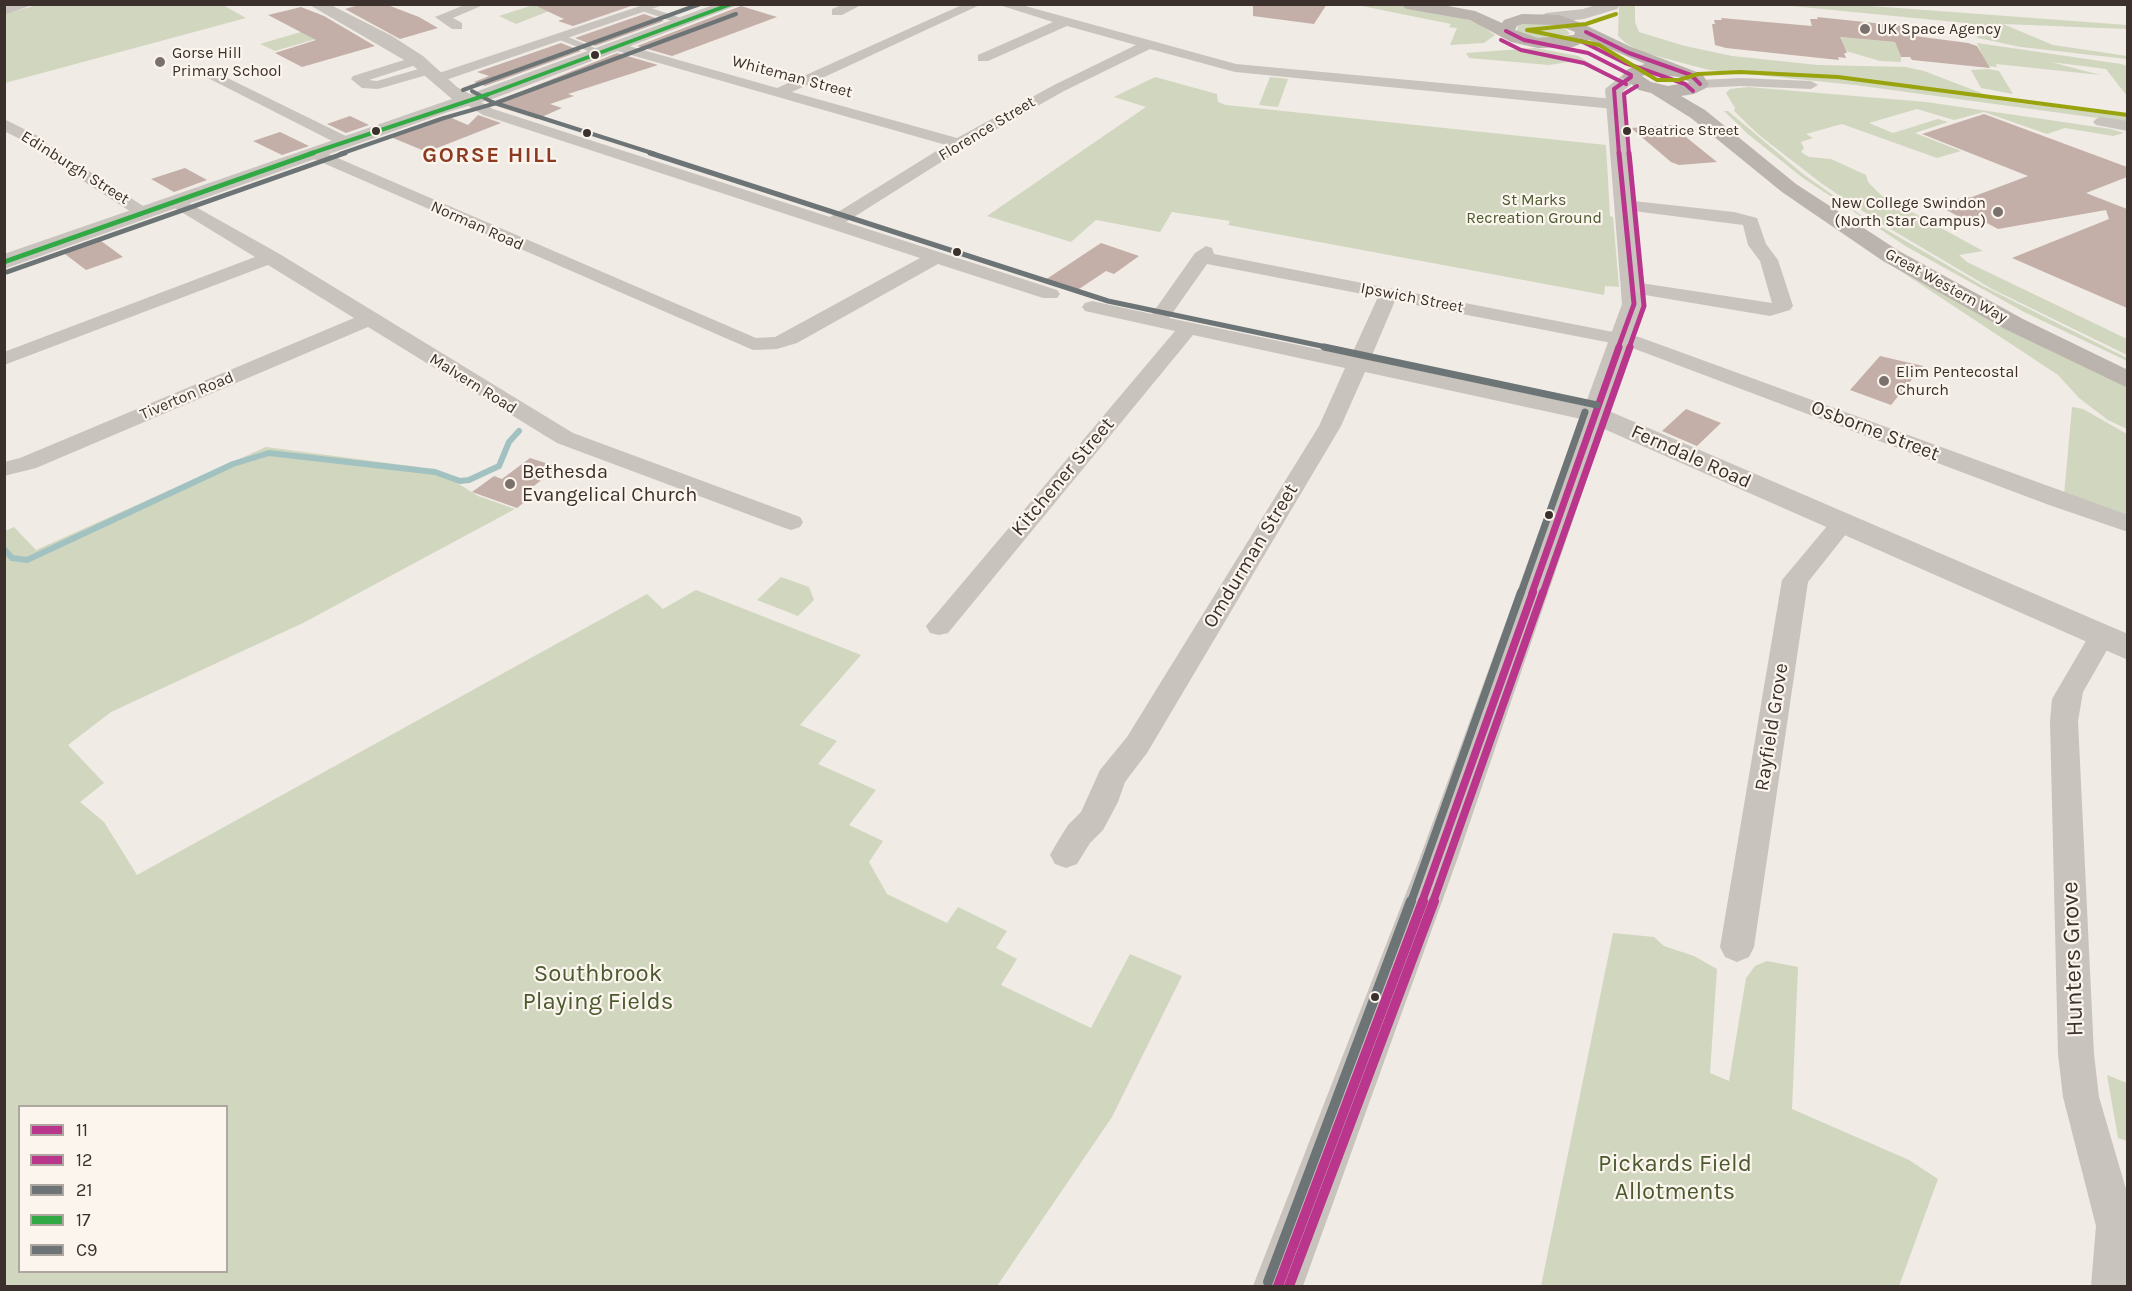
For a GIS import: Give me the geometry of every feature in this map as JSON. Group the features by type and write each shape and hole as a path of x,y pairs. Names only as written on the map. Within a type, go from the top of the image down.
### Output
{"main road":[{"path":"1407,4 1470,15 1524,40 1551,44 1595,56 1631,76 1647,69 1692,79"},
{"path":"1442,4 1566,22 1623,50 1692,79"},
{"path":"1506,31 1512,22 1539,18"},
{"path":"1551,44 1580,40 1584,36 1583,31"},
{"name":"Great Western Way","path":"1631,76 1698,114 1789,188 1891,256 2014,324 2127,381"},
{"path":"1657,90 1680,91 1692,79"},
{"name":"Great Western Way","path":"1692,79 1722,116 1771,159 1859,222 1990,298 2127,367"}],"street":[{"path":"4,11 29,4"},
{"path":"316,4 385,39 428,69 451,91 488,112 1050,294"},
{"path":"4,262 467,100 732,4"},
{"path":"837,12 857,4"},
{"path":"780,92 904,34 976,4"},
{"path":"1002,4 1235,68 1614,102 1657,90"},
{"path":"457,26 442,17 472,5 491,5"},
{"path":"1539,18 1584,14 1612,5 1611,15 1583,31"},
{"path":"428,69 560,37 648,7 684,22"},
{"path":"983,58 1065,22"},
{"path":"560,37 608,49"},
{"name":"Florence Street","path":"832,223 959,144 1051,92 1147,45"},
{"name":"Whiteman Street","path":"608,49 780,92 959,144"},
{"path":"207,72 346,142"},
{"path":"1278,1287 1438,860 1634,304 1614,102 1614,89 1631,76"},
{"path":"1692,79 1811,85"},
{"path":"2102,122 2127,126"},
{"name":"Edinburgh Street","path":"4,124 36,141 41,147 145,213"},
{"name":"Norman Road","path":"314,153 753,344 777,343 790,339 936,257"},
{"name":"Malvern Road","path":"176,201 565,438 791,522"},
{"path":"1624,205 1734,217 1751,222 1757,245 1769,260 1783,306 1770,310 1634,288"},
{"name":"Ipswich Street","path":"1156,322 1204,254 1622,338"},
{"path":"4,359 271,257"},
{"name":"Omdurman Street","path":"1069,839 1092,821 1103,802 1111,778 1122,760 1137,745 1329,426 1389,293"},
{"name":"Ferndale Road","path":"1092,307 1595,415 2115,642"},
{"name":"Tiverton Road","path":"4,468 28,463 369,319"},
{"name":"Kitchener Street","path":"939,626 1187,329"},
{"name":"Osborne Street","path":"1622,338 2127,524"},
{"name":"Rayfield Grove","path":"1737,947 1795,580 1842,524"},
{"name":"Hunters Grove","path":"2112,1287 2116,1226 2081,1096 2076,1054 2064,721 2066,699 2115,642"}],"green space":[{"path":"41,4 221,4 246,18 5,83 4,14"},
{"path":"533,5 549,11 516,24 499,16"},
{"path":"1357,5 1393,5 1432,10 1476,22 1495,35 1484,43 1450,45 1457,28 1449,27 1451,24"},
{"path":"1619,5 1635,5 1635,22 1639,32 1685,46 1732,56 1818,65 1906,67 1924,71 2002,101 2127,116 2127,122 1855,85 1709,70 1645,53 1627,44 1618,36"},
{"path":"1781,5 1858,5 2127,25 2127,29 2003,24 2053,45 2127,56 2127,59 2021,47 1978,38 1973,33 1978,30 1966,23"},
{"path":"1525,23 1555,24 1566,29 1570,34 1542,40 1517,31 1518,26"},
{"path":"304,31 319,38 275,51 260,44"},
{"path":"1838,37 1895,42 1901,62 1880,61 1846,51"},
{"path":"1977,43 2127,66 2127,96 2106,69 2051,62 2100,75 1996,64 1997,67 1987,66"},
{"path":"1535,48 1578,56 1598,68 1585,65 1581,60 1549,65 1469,58 1466,53"},
{"path":"1971,70 1999,71 2013,94 1981,88"},
{"name":"St Marks Recreation Ground","path":"1155,77 1217,94 1218,102 1226,105 1606,145 1610,216 1613,217 1619,287 1605,286 1604,295 1228,225 1230,221 1172,212 1160,232 1096,220 1071,242 987,216 1146,107 1114,97"},
{"path":"1270,77 1288,79 1278,107 1259,105"},
{"path":"1748,87 1926,102 2111,129 2124,133 2113,136 2065,128 2047,134 1984,112 1954,120 1917,109 1869,123 1893,133 1938,119 1948,122 1915,133 1961,151 1937,158 1842,124 1806,134 1813,138 1801,142 1804,148 1801,152 1809,157 1831,159 1866,175 1868,182 1881,195 1983,251 1959,255 1967,262 2127,339 2127,355 1992,289 1882,224 1821,183 1759,135 1734,111 1735,108 1726,93 1730,89"},
{"path":"1724,111 1728,111 1803,174 1861,215 1983,286 2127,358 2127,361 2024,312 1907,247 1803,178 1749,135"},
{"path":"1796,202 2127,386 2127,429 2108,420 2079,398 2058,375"},
{"path":"2072,407 2083,409 2127,434 2127,516 2064,495"},
{"name":"Southbrook Playing Fields","path":"266,447 418,467 454,481 478,496 515,509 303,623 111,712 68,745 104,783 80,802 104,822 137,875 647,594 663,609 696,590 861,655 800,725 837,741 818,764 876,790 849,825 883,841 869,862 887,894 947,923 958,907 1007,931 996,948 1017,959 1001,985 1091,1028 1130,954 1182,976 1112,1117 997,1286 5,1286 5,531 14,527 36,550"},
{"path":"781,577 809,587 814,600 798,616 757,600"},
{"name":"Pickards Field Allotments","path":"1613,933 1654,937 1664,946 1694,956 1717,969 1710,1073 1729,1081 1746,978 1755,966 1767,961 1798,967 1792,1109 1909,1160 1938,1179 1899,1286 1541,1286"},
{"path":"2107,1075 2127,1083 2127,1141 2118,1138"}],"building":[{"path":"362,4 385,4 419,17 438,28 400,39 345,9"},
{"path":"532,4 637,4 573,26 558,21 564,19"},
{"path":"1253,4 1327,4 1314,24 1253,16"},
{"path":"741,6 777,17 672,56 637,46"},
{"path":"301,7 324,16 375,46 302,67 275,53 316,40 268,15"},
{"path":"644,14 664,21 595,46 575,38"},
{"path":"1817,17 1903,26 1911,29 1915,36 1968,43 1977,46 1990,68 1912,60 1910,57 1901,57 1895,42 1840,37 1847,53 1844,53 1846,58 1838,57 1839,60 1715,45 1712,24 1715,24 1714,20 1722,20 1721,18 1812,26 1810,19 1818,19"},
{"path":"561,43 581,51 485,86 474,82 489,76 477,72"},
{"path":"617,53 658,65 568,94 574,96 550,104 562,108 537,119 490,104"},
{"path":"1984,114 2127,167 2127,177 2086,193 2127,209 2127,308 2012,258 2109,219 2106,210 1998,229 1985,222 1972,224 1932,202 1972,197 2028,176 1922,134"},
{"path":"478,115 501,123 427,152 388,136 447,116 468,125"},
{"path":"350,116 369,125 346,133 327,124"},
{"path":"1671,125 1717,162 1679,165 1671,162 1631,128"},
{"path":"280,132 309,146 282,155 253,141"},
{"path":"185,168 207,180 174,192 151,179"},
{"path":"97,238 123,257 86,270 61,251"},
{"path":"1101,243 1139,256 1114,274 1106,271 1076,291 1045,280"},
{"name":"Elim Pentecostal Church","path":"1880,356 1923,366 1891,405 1850,390"},
{"path":"1686,409 1721,423 1697,446 1662,431"},
{"name":"Bethesda Evangelical Church","path":"530,458 558,467 530,489 537,492 517,508 472,492 494,476 502,479"}],"waterway":[{"path":"4,549 12,558 27,560 233,464 269,453 435,472 460,481 469,480 499,466 509,442 519,431"}],"transit line":[{"name":"21","path":"463,90 700,4"},
{"name":"17","path":"4,262 441,108 489,94 731,4"},
{"name":"C9","path":"7,272 444,118 493,104 736,14"},
{"path":"1616,14 1586,24 1527,30 1599,45 1657,80 1679,80 1698,74 1740,72 1838,77 2128,115"},
{"name":"11","path":"1506,31 1524,40 1588,53 1631,75"},
{"name":"11","path":"1586,32 1629,53 1691,75 1700,84"},
{"name":"12","path":"1501,40 1521,50 1584,63 1626,84"},
{"name":"12","path":"1581,41 1625,63 1685,84 1693,91"},
{"name":"11","path":"1278,1286 1438,860 1634,304 1614,104 1614,89 1631,77"},
{"name":"12","path":"1289,1286 1448,863 1644,306 1624,103 1624,94 1637,86"},
{"name":"21","path":"472,91 492,102 1108,301 1597,405"},
{"name":"21","path":"1268,1282 1428,856 1585,412"}],"place":[{"name":"UK Space Agency","path":"1865,29"},
{"name":"Gorse Hill Primary School","path":"160,62"},
{"name":"Beatrice Street","path":"1627,131"},
{"name":"New College Swindon (North Star Campus)","path":"1998,212"},
{"name":"Elim Pentecostal Church","path":"1884,381"},
{"name":"Bethesda Evangelical Church","path":"510,484"}],"district":[{"name":"GORSE HILL","path":"490,156"}]}
